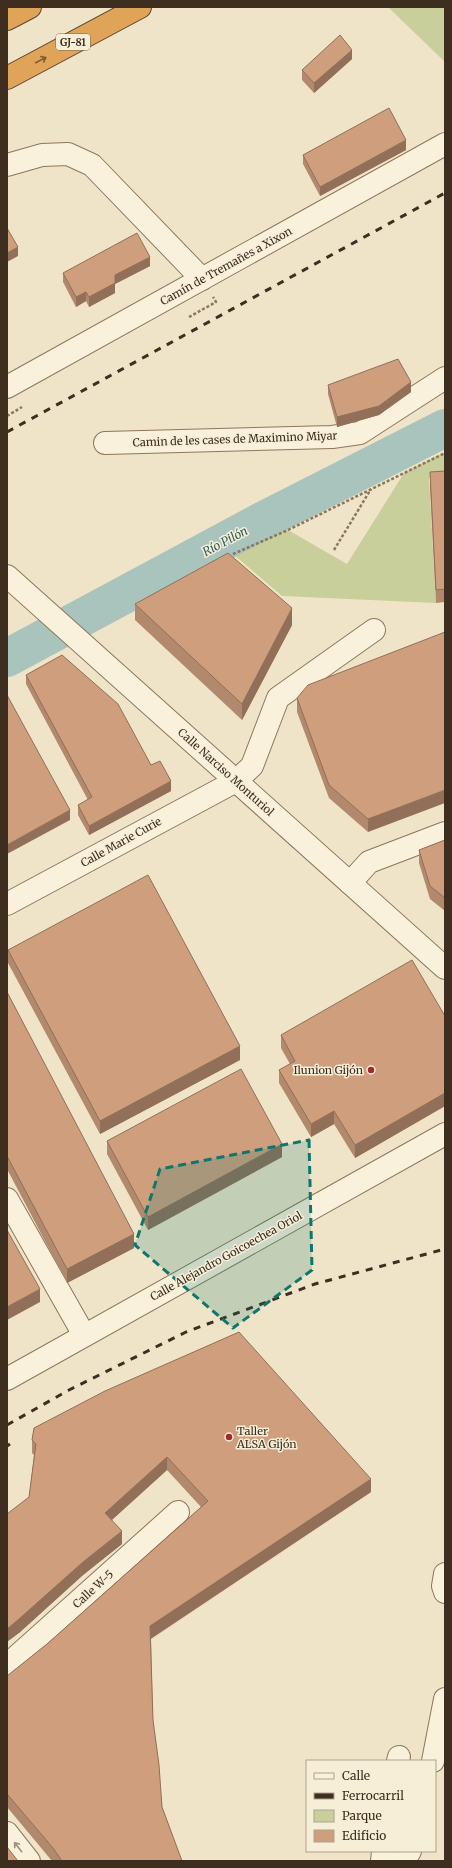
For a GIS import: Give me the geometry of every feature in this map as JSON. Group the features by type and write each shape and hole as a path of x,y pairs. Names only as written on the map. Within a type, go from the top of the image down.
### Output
{"highway":[{"path":"7,19 30,7"},
{"name":"GJ-81","path":"7,78 140,7"}],"street":[{"name":"Camín de Tremañes a Xixon","path":"7,387 445,144"},
{"path":"7,165 42,155 68,154 92,165 202,279"},
{"name":"Camin de les cases de Maximino Miyar","path":"105,442 332,437 360,433 445,378"},
{"name":"Calle Narciso Monturiol","path":"7,576 445,968"},
{"name":"Calle Marie Curie","path":"7,904 236,781 252,766 278,698 374,630"},
{"path":"350,883 370,862 445,832"},
{"name":"Calle Alejandro Goicoechea Oriol","path":"7,1379 445,1134"},
{"path":"7,1199 84,1335"},
{"name":"Calle W-5","path":"7,1665 178,1512"},
{"path":"445,1574 443,1586 445,1592"},
{"path":"433,1760 445,1699"},
{"path":"7,1833 29,1861"},
{"path":"401,1861 406,1858 409,1852"}],"path":[{"path":"7,416 22,407"},
{"path":"233,554 288,530 445,453"},
{"path":"334,550 372,488"}],"highlighted area":[{"path":"309,1140 312,1270 233,1328 135,1245 160,1169"}],"green space":[{"path":"388,7 445,7 445,62"},
{"path":"445,452 445,471 429,478 436,603 282,596 233,554 288,530 347,564 404,473"}],"building":[{"path":"340,35 352,50 314,83 302,70"},
{"path":"389,108 406,140 320,187 303,155"},
{"path":"7,228 18,247 7,253"},
{"path":"137,233 150,257 115,275 115,283 89,297 86,292 76,297 63,273"},
{"path":"398,359 411,382 379,406 337,417 328,385"},
{"path":"445,471 445,589 436,590 430,472"},
{"path":"228,553 292,608 242,704 135,604"},
{"path":"445,632 445,790 368,819 329,785 297,698 308,685"},
{"path":"62,655 118,704 151,765 160,761 171,781 89,826 78,805 92,797 26,675"},
{"path":"7,695 70,810 7,845"},
{"path":"445,840 445,898 430,886 419,850"},
{"path":"148,875 240,1046 100,1121 8,950"},
{"path":"412,960 445,1016 445,1093 355,1145 334,1111 311,1124 279,1070 295,1061 281,1035"},
{"path":"7,992 134,1234 67,1269 7,1156"},
{"path":"241,1069 282,1144 148,1217 107,1141"},
{"path":"7,1230 40,1289 7,1307"},
{"path":"239,1332 371,1479 150,1626 153,1720 159,1765 162,1807 182,1861 62,1861 53,1848 7,1794 7,1676 47,1644 208,1501 167,1457 105,1513 122,1531 83,1562 7,1629 7,1514 29,1497 36,1444 32,1440 34,1428 105,1391"},
{"path":"7,1847 18,1861 7,1861"}],"waterway":[{"name":"Río Pilón","path":"7,658 262,521 445,428"}],"railway":[{"path":"7,432 445,193"},
{"path":"7,1425 69,1390 186,1332 315,1284 445,1249"}],"place":[{"name":"Ilunion Gijón","path":"371,1070"},
{"name":"Taller ALSA Gijón","path":"229,1437"}]}
